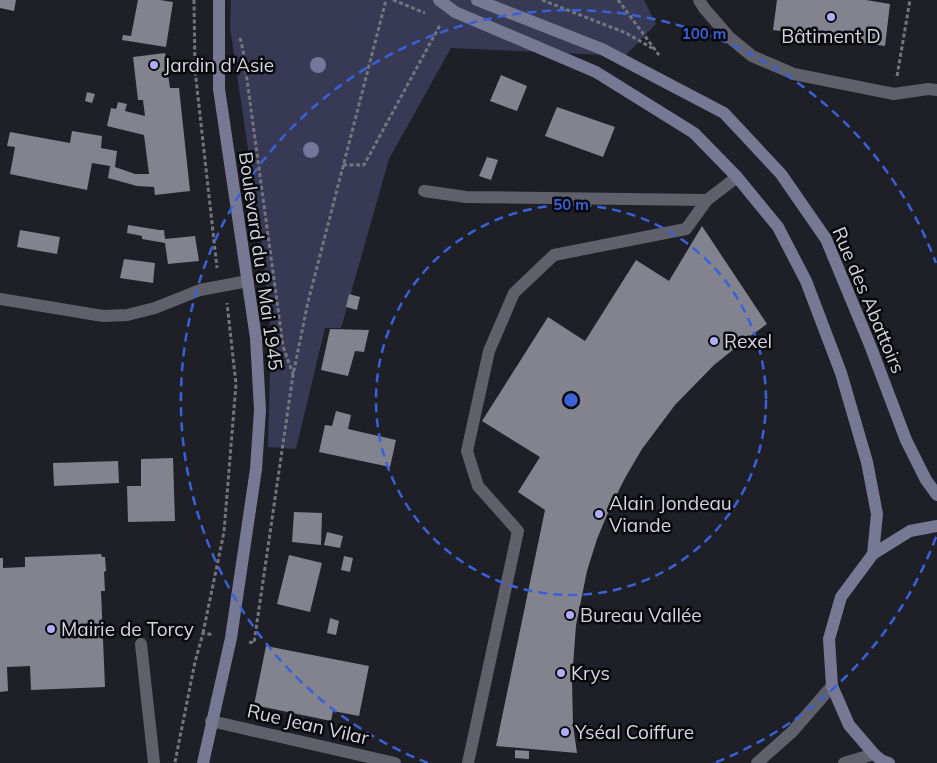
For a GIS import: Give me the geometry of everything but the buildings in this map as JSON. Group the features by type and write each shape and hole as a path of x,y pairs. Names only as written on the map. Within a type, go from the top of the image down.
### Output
{"main road":[{"name":"Boulevard du 8 Mai 1945","path":"203,763 231,638 256,469 260,410 256,338 219,89 219,0"},
{"path":"440,0 455,12 596,72 694,133 737,177 778,227 806,281 841,373 867,462 877,514 872,554"},
{"name":"Rue des Abattoirs","path":"478,0 602,49 724,113 782,174 826,239 870,345 906,440 926,480 937,495"},
{"path":"889,763 881,760 874,754 849,725 832,686 829,639 841,597 872,554 910,531 937,526"}],"street":[{"path":"699,0 729,37 752,56 794,74 894,94 928,89 937,90"},
{"path":"468,763 518,531 478,486 467,451 489,351 514,293 554,255 686,228 707,200 737,177"},
{"path":"424,191 466,197 707,200"},
{"path":"0,299 103,316 127,315 155,308 200,290 248,281"},
{"path":"141,644 154,763"},
{"path":"757,763 792,732 832,686"},
{"name":"Rue Jean Vilar","path":"211,721 396,763"},
{"path":"844,763 874,754"}],"path":[{"path":"175,763 224,532 236,384 228,306 217,267 195,70 194,0"},
{"path":"203,632 254,643 293,375 308,302 386,0"},
{"path":"393,0 426,14"},
{"path":"542,0 626,33 654,50"},
{"path":"618,0 661,57"},
{"path":"894,94 910,0"},
{"path":"343,165 364,165 442,21"},
{"path":"238,34 245,59 283,346 293,375"}],"shaded area":[{"path":"231,0 644,0 656,24 625,56 451,48 389,159 341,328 325,328 296,449 268,447 271,332 261,237 230,27"}],"place":[{"name":"Bâtiment D","path":"831,17"},
{"name":"Jardin d'Asie","path":"154,65"},
{"name":"Rexel","path":"714,341"},
{"name":"Alain Jondeau Viande","path":"599,514"},
{"name":"Bureau Vallée","path":"570,615"},
{"name":"Mairie de Torcy","path":"51,629"},
{"name":"Krys","path":"561,673"},
{"name":"Yséal Coiffure","path":"565,732"}]}
